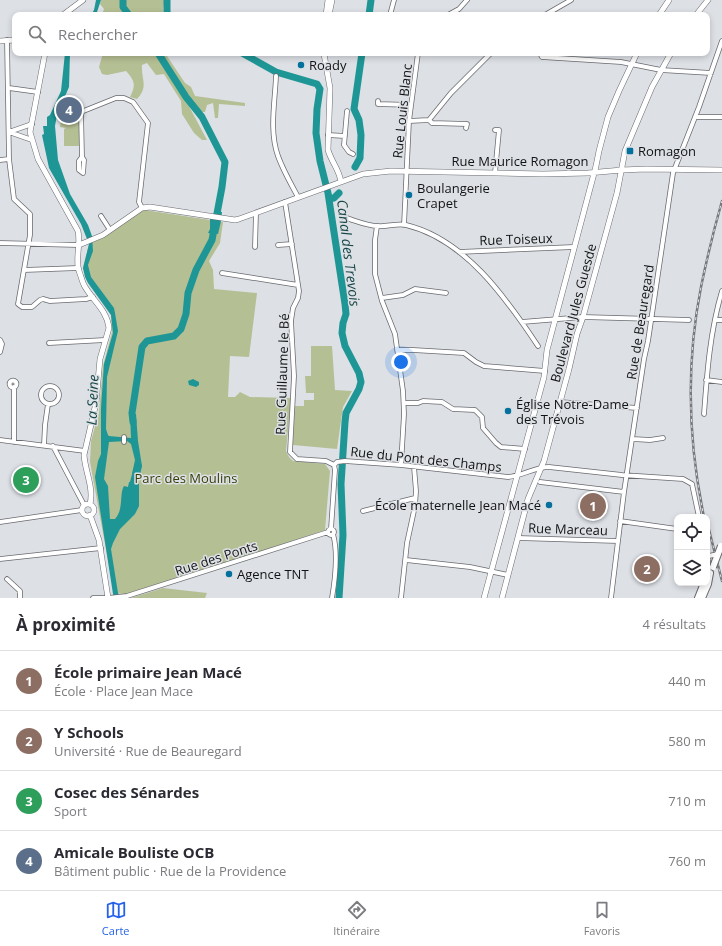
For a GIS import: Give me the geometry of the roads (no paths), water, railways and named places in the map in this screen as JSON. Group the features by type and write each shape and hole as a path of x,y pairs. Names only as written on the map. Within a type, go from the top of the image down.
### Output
{"main road":[{"path":"710,571 713,566 712,557 722,546"},
{"path":"698,598 703,586"},
{"path":"702,598 707,586"}],"street":[{"path":"66,12 83,0"},
{"path":"326,12 328,0"},
{"path":"330,12 332,0"},
{"path":"391,12 394,0"},
{"path":"454,12 459,9 467,0"},
{"path":"550,12 571,0"},
{"path":"661,12 669,0"},
{"path":"698,12 708,0"},
{"path":"7,40 10,132 9,159 14,199 30,214 30,235 18,304 22,308 32,307 43,299 50,302 93,297"},
{"path":"0,41 12,40"},
{"name":"Rue de Beauregard","path":"611,598 626,475 674,169 695,117 722,41"},
{"path":"44,56 30,132 38,160 78,231 78,268 84,286 104,312 109,328 99,364 96,403 85,451 85,462 92,496 90,504"},
{"path":"325,56 330,88 328,150 331,159 339,172 341,182"},
{"name":"Rue Louis Blanc","path":"404,225 409,121 418,56"},
{"path":"429,120 451,93 488,56"},
{"path":"542,56 631,63 661,70 711,73"},
{"name":"Boulevard Jules Guesde","path":"484,598 545,371 546,353 594,173 598,151 608,117 635,56"},
{"name":"Boulevard Jules Guesde","path":"502,598 528,499 542,467 577,334 584,317 627,147 632,139 642,109 668,56"},
{"path":"276,76 274,114 275,144 280,160 298,197"},
{"path":"9,88 38,92"},
{"path":"0,243 79,245 103,235 142,208 139,202 148,123 146,119 133,102 124,98 116,98 81,112 64,104"},
{"path":"378,101 378,104 411,105"},
{"path":"347,111 344,144 353,154"},
{"path":"81,112 82,157"},
{"path":"695,117 722,117"},
{"path":"409,121 429,120 432,123 467,124 466,128"},
{"path":"10,132 32,124"},
{"path":"495,130 499,130 495,173"},
{"path":"10,132 32,140"},
{"path":"328,135 345,136"},
{"path":"0,160 9,159"},
{"name":"Rue Maurice Romagon","path":"142,208 150,207 239,220 362,174 391,171 594,173 622,170 722,170"},
{"name":"Rue Guillaume le Bé","path":"285,202 298,285 298,298 293,308 291,321 294,376 290,452 298,459 326,461 335,464"},
{"path":"255,247 256,213"},
{"path":"101,216 110,230"},
{"path":"343,217 377,226 404,225 420,229 439,238 459,252 495,286 538,346"},
{"path":"377,226 375,240 375,274 395,334 404,403 401,465"},
{"path":"278,245 292,244"},
{"name":"Rue Toiseux","path":"459,252 574,247"},
{"path":"24,270 78,268"},
{"path":"222,273 298,285"},
{"path":"382,298 403,295 415,289 446,293"},
{"path":"704,414 711,334 722,291"},
{"path":"522,322 584,317 689,320"},
{"path":"715,320 722,320"},
{"path":"0,340 2,344 0,352"},
{"path":"49,343 105,340"},
{"path":"397,350 464,353 484,366 545,371"},
{"path":"706,380 722,382"},
{"path":"14,387 14,442"},
{"path":"47,387 53,387 59,396 54,403 48,404 42,398 41,393 47,387"},
{"path":"404,403 418,403 423,401 442,402 453,409 476,410 482,417 483,428 501,447 525,449"},
{"path":"560,402 637,408"},
{"path":"44,445 48,404"},
{"path":"124,437 124,442"},
{"path":"633,438 650,440 663,438"},
{"path":"0,440 85,451"},
{"path":"52,446 84,505"},
{"name":"Rue du Pont des Champs","path":"335,464 345,461 401,465 508,477 517,476"},
{"path":"332,598 334,584 335,542 333,534 330,535 330,531 335,464"},
{"path":"401,598 407,543 415,498 414,467"},
{"path":"517,476 542,467 683,479 692,484 698,514"},
{"path":"540,482 624,492"},
{"path":"363,511 415,498"},
{"path":"84,505 90,504"},
{"path":"90,504 94,508 94,511 90,515"},
{"path":"82,510 84,505"},
{"path":"82,510 85,515 90,515"},
{"path":"0,522 82,510"},
{"path":"90,515 101,548 110,598"},
{"path":"620,521 674,529"},
{"name":"Rue des Ponts","path":"93,598 124,597 330,531"},
{"name":"Rue Marceau","path":"518,538 618,541"},
{"path":"0,559 101,548"},
{"path":"406,560 492,571 508,575"},
{"path":"7,579 20,591 20,598"}],"water":[{"path":"96,0 101,0 97,12 93,12"},
{"path":"65,56 70,56 69,87 58,109 55,126 58,160 70,194 88,225 92,236 93,251 88,265 91,277 114,308 118,331 107,377 106,429 108,435 131,438 130,414 136,414 142,466 140,475 132,474 135,460 131,444 127,441 109,442 104,479 108,486 110,519 115,519 120,511 124,486 128,487 129,482 139,484 139,506 135,514 120,529 111,549 118,593 121,598 114,598 113,594 95,477 101,454 101,408 104,364 113,333 111,315 85,277 83,268 89,244 81,224 49,168 42,135 44,134 43,126 47,126 47,117 50,115 61,91"},
{"path":"215,211 222,212 218,234 208,233 210,229 210,219 213,219"},
{"path":"193,379 199,382 199,385 196,387 189,385 188,381"}],"waterway":[{"path":"123,0 123,7 127,12"},
{"name":"Canal des Trevois","path":"167,0 167,12"},
{"path":"369,12 371,0"},
{"path":"133,422 132,413 142,347 147,341 174,336 181,329 186,314 188,293 196,270 212,240 225,162 202,117 186,97 160,56"},
{"name":"Canal des Trevois","path":"247,56 276,72 317,84 320,89 316,133 320,161 328,193 345,304 346,314 342,333 345,346 359,373 361,382 359,389 346,413 345,422 341,484 343,535 339,598"},
{"path":"355,167 360,158 361,135 359,120 354,109 362,56"},
{"path":"329,199 334,198 339,193"},
{"path":"131,491 138,466"}],"railway":[{"path":"703,514 692,431 691,373 696,316 701,287 722,201"},
{"path":"710,534 722,581"}],"place":[{"name":"Roady","path":"301,65"},
{"name":"Amicale Bouliste OCB","path":"69,110"},
{"name":"Romagon","path":"630,151"},
{"name":"Boulangerie Crapet","path":"409,195"},
{"name":"Église Notre-Dame des Trévois","path":"508,411"},
{"name":"Cosec des Sénardes","path":"26,480"},
{"name":"École maternelle Jean Macé","path":"549,505"},
{"name":"École primaire Jean Macé","path":"593,506"},
{"name":"Y Schools","path":"647,569"},
{"name":"Agence TNT","path":"229,574"}],"water label":[{"name":"La Seine","path":"92,400"}],"park label":[{"name":"Parc des Moulins","path":"186,478"}]}
